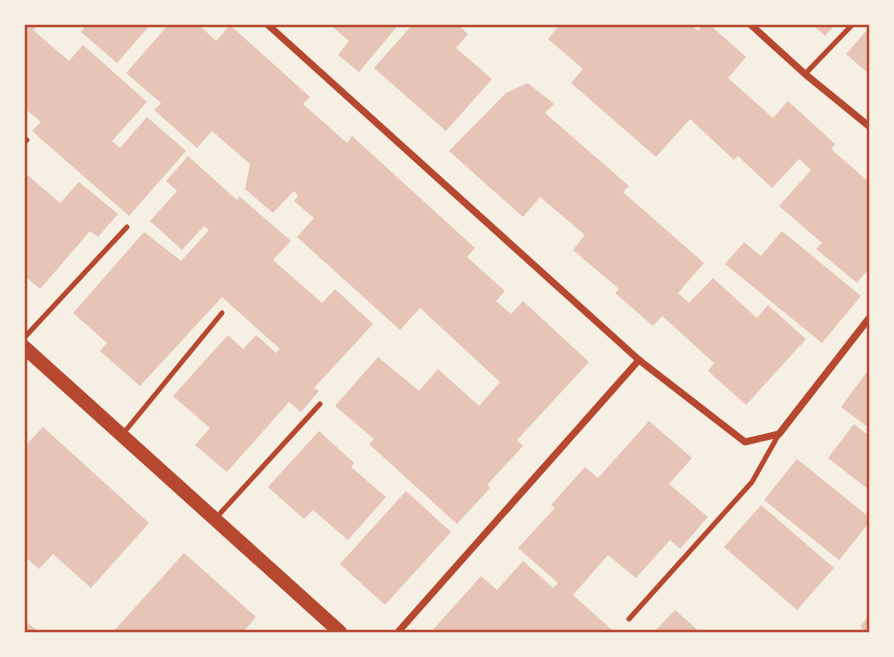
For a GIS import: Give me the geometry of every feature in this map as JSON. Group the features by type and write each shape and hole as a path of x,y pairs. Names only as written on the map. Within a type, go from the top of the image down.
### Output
{"main road":[{"path":"24,347 340,632"}],"street":[{"path":"267,24 639,360 745,442 779,435 870,317"},
{"path":"750,24 805,74 870,127"},
{"path":"398,632 639,360"}],"lane":[{"path":"805,74 853,24"},
{"path":"24,338 127,227"},
{"path":"122,435 222,313"},
{"path":"215,519 320,404"},
{"path":"629,619 752,482 779,435"}],"building":[{"path":"24,24 39,24 33,30 69,61 83,45 147,102 112,141 120,148 147,117 186,151 129,216 32,131 41,122 24,108"},
{"path":"87,24 151,24 117,63 81,32"},
{"path":"169,24 198,24 216,41 230,25 310,97 303,104 347,143 352,136 475,248 467,257 505,291 496,301 511,314 523,301 589,362 517,440 523,446 487,485 490,488 457,524 369,444 374,439 335,406 378,357 419,391 438,369 479,406 500,382 420,308 400,330 297,237 314,218 294,201 298,196 294,191 273,213 245,189 250,164 212,131 197,148 154,110 161,103 126,73"},
{"path":"329,24 399,24 359,72 338,55 349,41"},
{"path":"413,24 457,24 468,34 456,48 492,79 446,131 374,68"},
{"path":"560,24 690,24 698,31 703,24 709,24 746,57 728,78 773,118 788,101 835,144 831,149 869,182 869,268 857,283 816,249 822,243 779,206 811,170 799,159 772,188 738,156 734,160 690,119 656,157 571,83 583,69 548,39"},
{"path":"812,24 836,24 825,36"},
{"path":"869,28 869,74 846,54"},
{"path":"528,83 554,104 545,113 629,186 623,192 704,263 678,293 689,303 713,278 757,318 768,305 806,339 746,405 708,371 714,363 670,323 662,316 653,326 615,293 619,289 573,250 585,235 540,197 523,217 449,151 506,93"},
{"path":"188,156 237,200 239,196 291,241 273,260 322,303 335,289 373,324 314,388 319,391 301,412 289,402 227,472 195,445 210,428 173,396 228,335 243,349 256,335 276,353 280,349 222,297 140,386 100,351 107,343 73,313 144,232 181,261 209,230 204,226 182,250 150,221 177,191 166,181"},
{"path":"24,172 60,203 79,182 118,214 98,237 90,231 40,289 24,275"},
{"path":"782,231 861,296 822,343 725,264 744,242 761,256"},
{"path":"869,369 869,428 841,407"},
{"path":"649,421 692,458 669,484 708,517 680,549 670,540 636,578 608,555 573,595 612,630 431,632 481,576 497,590 523,561 553,588 558,583 518,548 555,508 551,505 585,467 598,478"},
{"path":"854,424 869,436 869,490 828,458"},
{"path":"43,427 149,523 91,588 53,554 39,569 24,556 24,447"},
{"path":"319,431 354,463 351,467 386,497 348,540 313,510 304,519 268,487"},
{"path":"797,459 869,517 869,523 839,560 764,500"},
{"path":"406,491 451,532 385,605 340,564"},
{"path":"761,505 834,568 797,610 724,547"},
{"path":"184,553 256,617 244,631 246,632 113,632"},
{"path":"675,610 700,632 654,632"},
{"path":"869,616 869,632 866,632 860,626"},
{"path":"24,620 39,632 24,632"}]}
